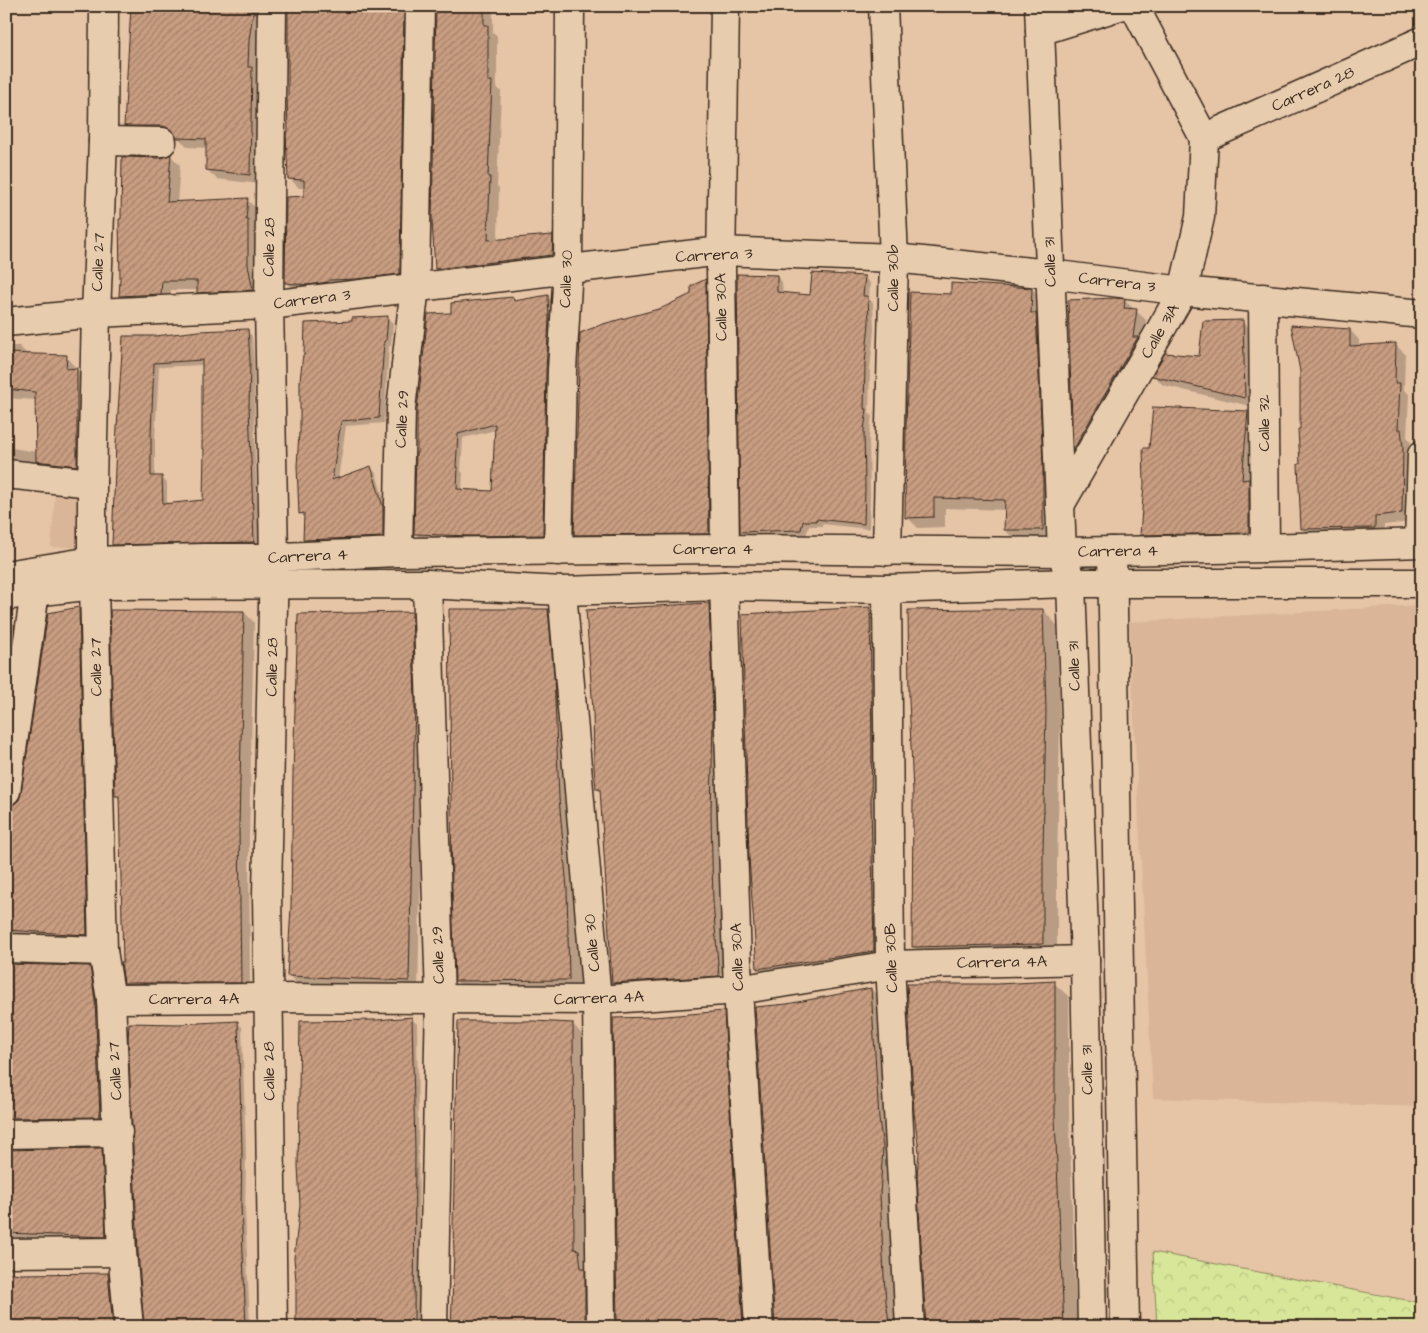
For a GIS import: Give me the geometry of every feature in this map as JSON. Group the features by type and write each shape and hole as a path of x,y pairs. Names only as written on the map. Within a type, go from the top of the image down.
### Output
{"street":[{"name":"Calle 27","path":"104,6 103,141 92,482 93,573 103,951 111,999 122,1252 129,1327"},
{"name":"Calle 28","path":"272,6 268,305 274,585 267,894 267,998 273,1327"},
{"name":"Calle 29","path":"398,552 401,409 415,286 420,6"},
{"name":"Calle 30","path":"558,551 562,370 568,268 570,6"},
{"name":"Calle 30A","path":"725,6 721,251 726,549"},
{"name":"Calle 30b","path":"884,6 894,258 888,551"},
{"path":"1040,19 1120,6"},
{"path":"1134,6 1204,138"},
{"name":"Calle 31","path":"1040,19 1062,552 1071,583 1085,960 1092,1327"},
{"name":"Carrera 28","path":"1204,138 1422,41"},
{"name":"Calle 31A","path":"1060,505 1183,291 1200,216 1204,138"},
{"path":"103,141 162,142"},
{"name":"Carrera 3","path":"6,322 96,313 268,305 721,251 894,258 1050,274 1183,291 1422,314"},
{"name":"Calle 32","path":"1263,298 1264,548"},
{"path":"1420,543 1422,455"},
{"path":"6,474 92,482"},
{"name":"Carrera 4","path":"6,596 35,592 93,573 148,559 274,557 398,552 726,549 1062,552 1420,543"},
{"name":"Calle 31","path":"1112,551 1125,1327"},
{"name":"Carrera 4","path":"6,575 93,573 274,585 427,584 562,591 724,586 887,589 1071,583 1422,583"},
{"name":"Calle 29","path":"427,584 440,999 433,1327"},
{"name":"Calle 30A","path":"724,586 738,990 759,1327"},
{"name":"Calle 30B","path":"887,589 890,965 910,1327"},
{"name":"Calle 30","path":"562,591 596,1000 601,1327"},
{"path":"6,791 35,592"},
{"path":"6,948 103,951"},
{"name":"Carrera 4A","path":"111,999 596,1000 738,990 890,965 1085,960"},
{"path":"6,1134 118,1132"},
{"path":"6,1252 122,1252"}],"shaded area":[{"path":"55,493 79,495 79,547 51,547"},
{"path":"1422,605 1422,1107 1153,1098 1129,622"}],"green space":[{"path":"1153,1252 1422,1303 1422,1327 1157,1327"}],"building":[{"path":"131,6 254,6 249,40 248,67 252,67 250,175 206,170 206,139 177,138 170,129 163,126 124,126"},
{"path":"288,6 404,6 400,274 329,280 328,282 308,285 285,283 286,197 304,196 304,180 288,179 286,133 288,132"},
{"path":"436,6 484,6 484,25 488,25 488,81 492,81 488,177 490,177 488,240 553,235 552,255 435,269 432,221"},
{"path":"171,154 167,202 248,198 246,220 248,219 248,265 253,290 197,293 197,281 162,281 161,294 119,296 119,219 121,219 122,157 162,158"},
{"path":"812,273 865,276 863,296 868,296 869,323 865,364 864,409 867,409 864,430 864,524 816,519 816,521 803,521 801,530 740,532 737,274 777,275 777,292 810,295"},
{"path":"706,279 709,534 574,535 580,333 603,324 662,308 691,294 691,286"},
{"path":"951,283 1032,288 1031,313 1036,313 1043,463 1043,530 1004,530 1005,500 934,498 934,517 905,518 910,292 951,294"},
{"path":"548,295 549,320 546,370 543,535 471,536 414,534 417,410 428,314 451,313 451,303 513,297 514,301","holes":["495,424 492,491 457,489 458,467 456,467 458,434"]},
{"path":"1125,299 1124,308 1137,309 1133,337 1138,337 1073,450 1068,300"},
{"path":"388,316 386,341 384,341 379,418 341,421 332,480 371,466 383,507 383,537 303,540 304,513 299,514 297,466 300,433 300,380 304,355 305,323 352,321 352,318"},
{"path":"1243,320 1245,398 1152,376 1165,353 1199,356 1203,321"},
{"path":"1291,325 1350,329 1350,346 1396,343 1395,383 1400,383 1398,429 1401,429 1403,447 1402,513 1375,516 1375,528 1301,529 1298,464 1300,464 1298,429 1300,429 1300,371"},
{"path":"248,329 254,542 112,545 123,336 155,336 199,331","holes":["202,360 202,449 204,449 203,500 163,504 162,476 151,476 154,363"]},
{"path":"6,353 67,355 66,369 77,368 77,466 36,461 35,392 6,389"},
{"path":"1153,407 1248,411 1242,480 1249,479 1249,533 1140,535 1144,484 1143,448 1149,448"},
{"path":"709,603 713,716 711,814 713,902 719,976 612,983 600,789 596,789 594,767 593,711 586,610"},
{"path":"79,607 87,935 6,930 6,860 10,824 13,805 19,800 21,793 48,613"},
{"path":"870,607 874,951 757,969 749,858 742,614"},
{"path":"449,609 548,609 554,675 559,798 567,889 569,980 455,981 452,894"},
{"path":"1043,609 1046,711 1043,944 912,947 913,793 908,610"},
{"path":"110,610 244,611 239,827 241,983 124,983 121,962 123,962 119,796 115,796"},
{"path":"412,612 415,699 409,981 287,976 291,907 298,614"},
{"path":"14,624 6,681 6,625"},
{"path":"6,964 90,966 95,1000 100,1117 6,1118"},
{"path":"1055,981 1055,1118 1064,1327 926,1327 917,1176 919,1152 914,1112 907,984 997,984"},
{"path":"871,988 879,1119 883,1147 880,1195 884,1276 890,1327 775,1327 755,1007 787,1004"},
{"path":"724,1011 743,1327 617,1327 613,1018 655,1017"},
{"path":"412,1017 415,1150 414,1327 296,1327 294,1258 300,1205 298,1166 300,1021 377,1020"},
{"path":"238,1021 242,1151 241,1205 246,1327 144,1327 138,1251 128,1040 129,1023 178,1024"},
{"path":"458,1021 573,1023 574,1249 579,1250 581,1268 585,1268 585,1327 451,1327"},
{"path":"102,1148 106,1237 6,1233 6,1150"},
{"path":"6,1272 21,1274 108,1273 113,1327 6,1327"}]}
